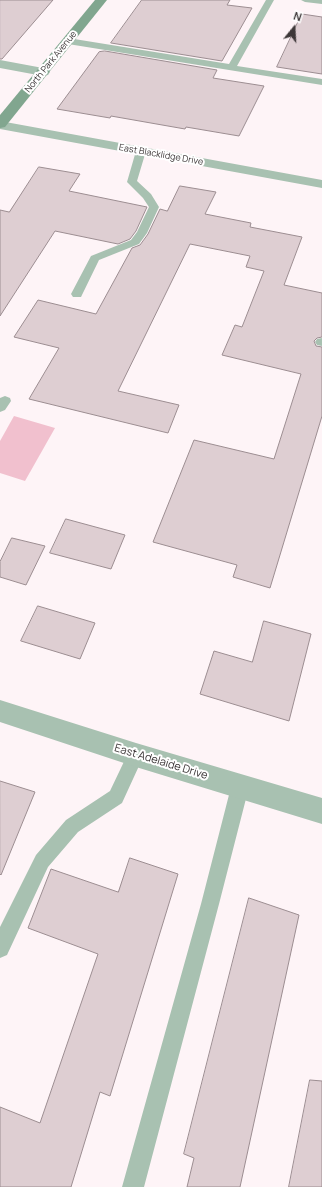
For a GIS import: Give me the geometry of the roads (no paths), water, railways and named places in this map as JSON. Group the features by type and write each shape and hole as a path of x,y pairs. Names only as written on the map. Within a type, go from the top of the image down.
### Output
{"street":[{"name":"North Park Avenue","path":"0,125 101,0"},
{"path":"0,64 43,72"},
{"name":"East Blacklidge Drive","path":"0,125 322,184"},
{"name":"East Adelaide Drive","path":"0,711 136,755 322,811"}],"lane":[{"path":"231,68 270,0"},
{"path":"305,0 322,2"},
{"path":"68,41 322,82"},
{"path":"77,294 95,258 135,242 142,233 154,207 147,196 132,182 141,151"},
{"path":"0,948 42,861 72,826 116,797 136,755"},
{"path":"133,1187 210,904 240,786"}]}
